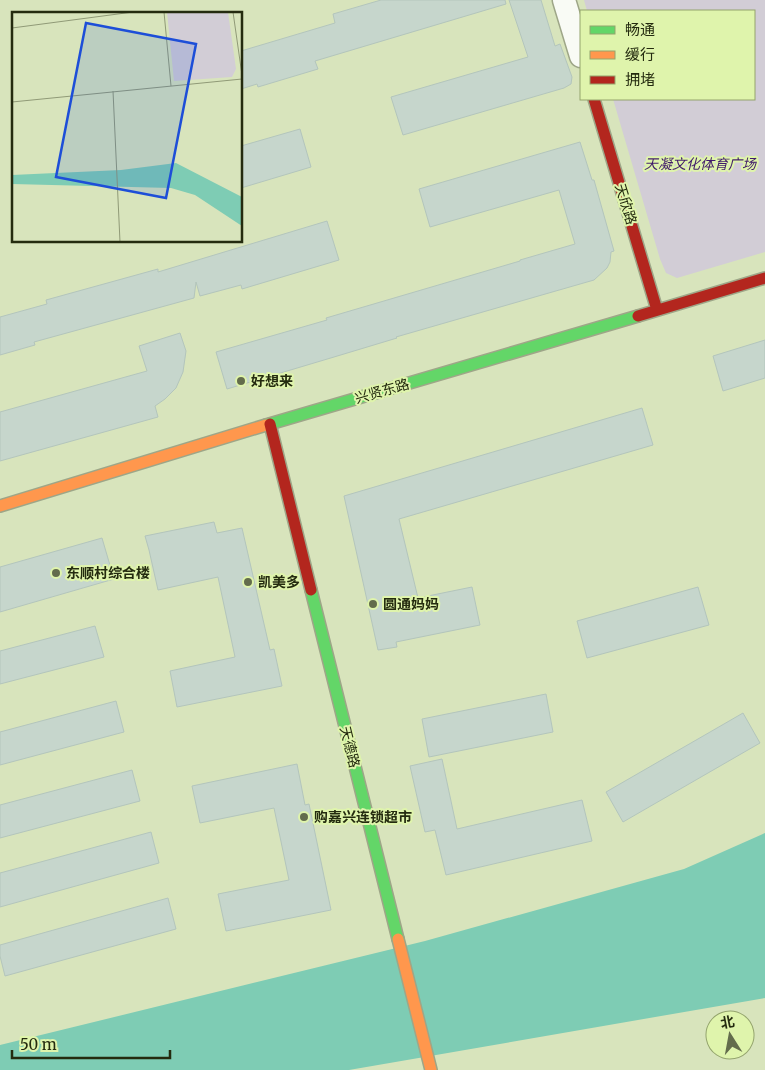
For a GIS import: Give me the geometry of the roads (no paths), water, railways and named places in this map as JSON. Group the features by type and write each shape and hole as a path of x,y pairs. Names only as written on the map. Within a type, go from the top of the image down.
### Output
{"street":[{"path":"564,0 580,53"},
{"name":"天欣路","path":"594,100 657,310"},
{"name":"兴贤东路","path":"0,506 765,278"},
{"name":"天德路","path":"270,424 431,1070"}],"water":[{"path":"765,833 765,998 349,1070 0,1070 0,1045 425,941 684,869"}],"place":[{"name":"好想来","path":"241,381"},
{"name":"东顺村综合楼","path":"56,573"},
{"name":"凯美多","path":"248,582"},
{"name":"圆通妈妈","path":"373,604"},
{"name":"购嘉兴连锁超市","path":"304,817"}],"park label":[{"name":"天凝文化体育广场","path":"700,164"}]}
